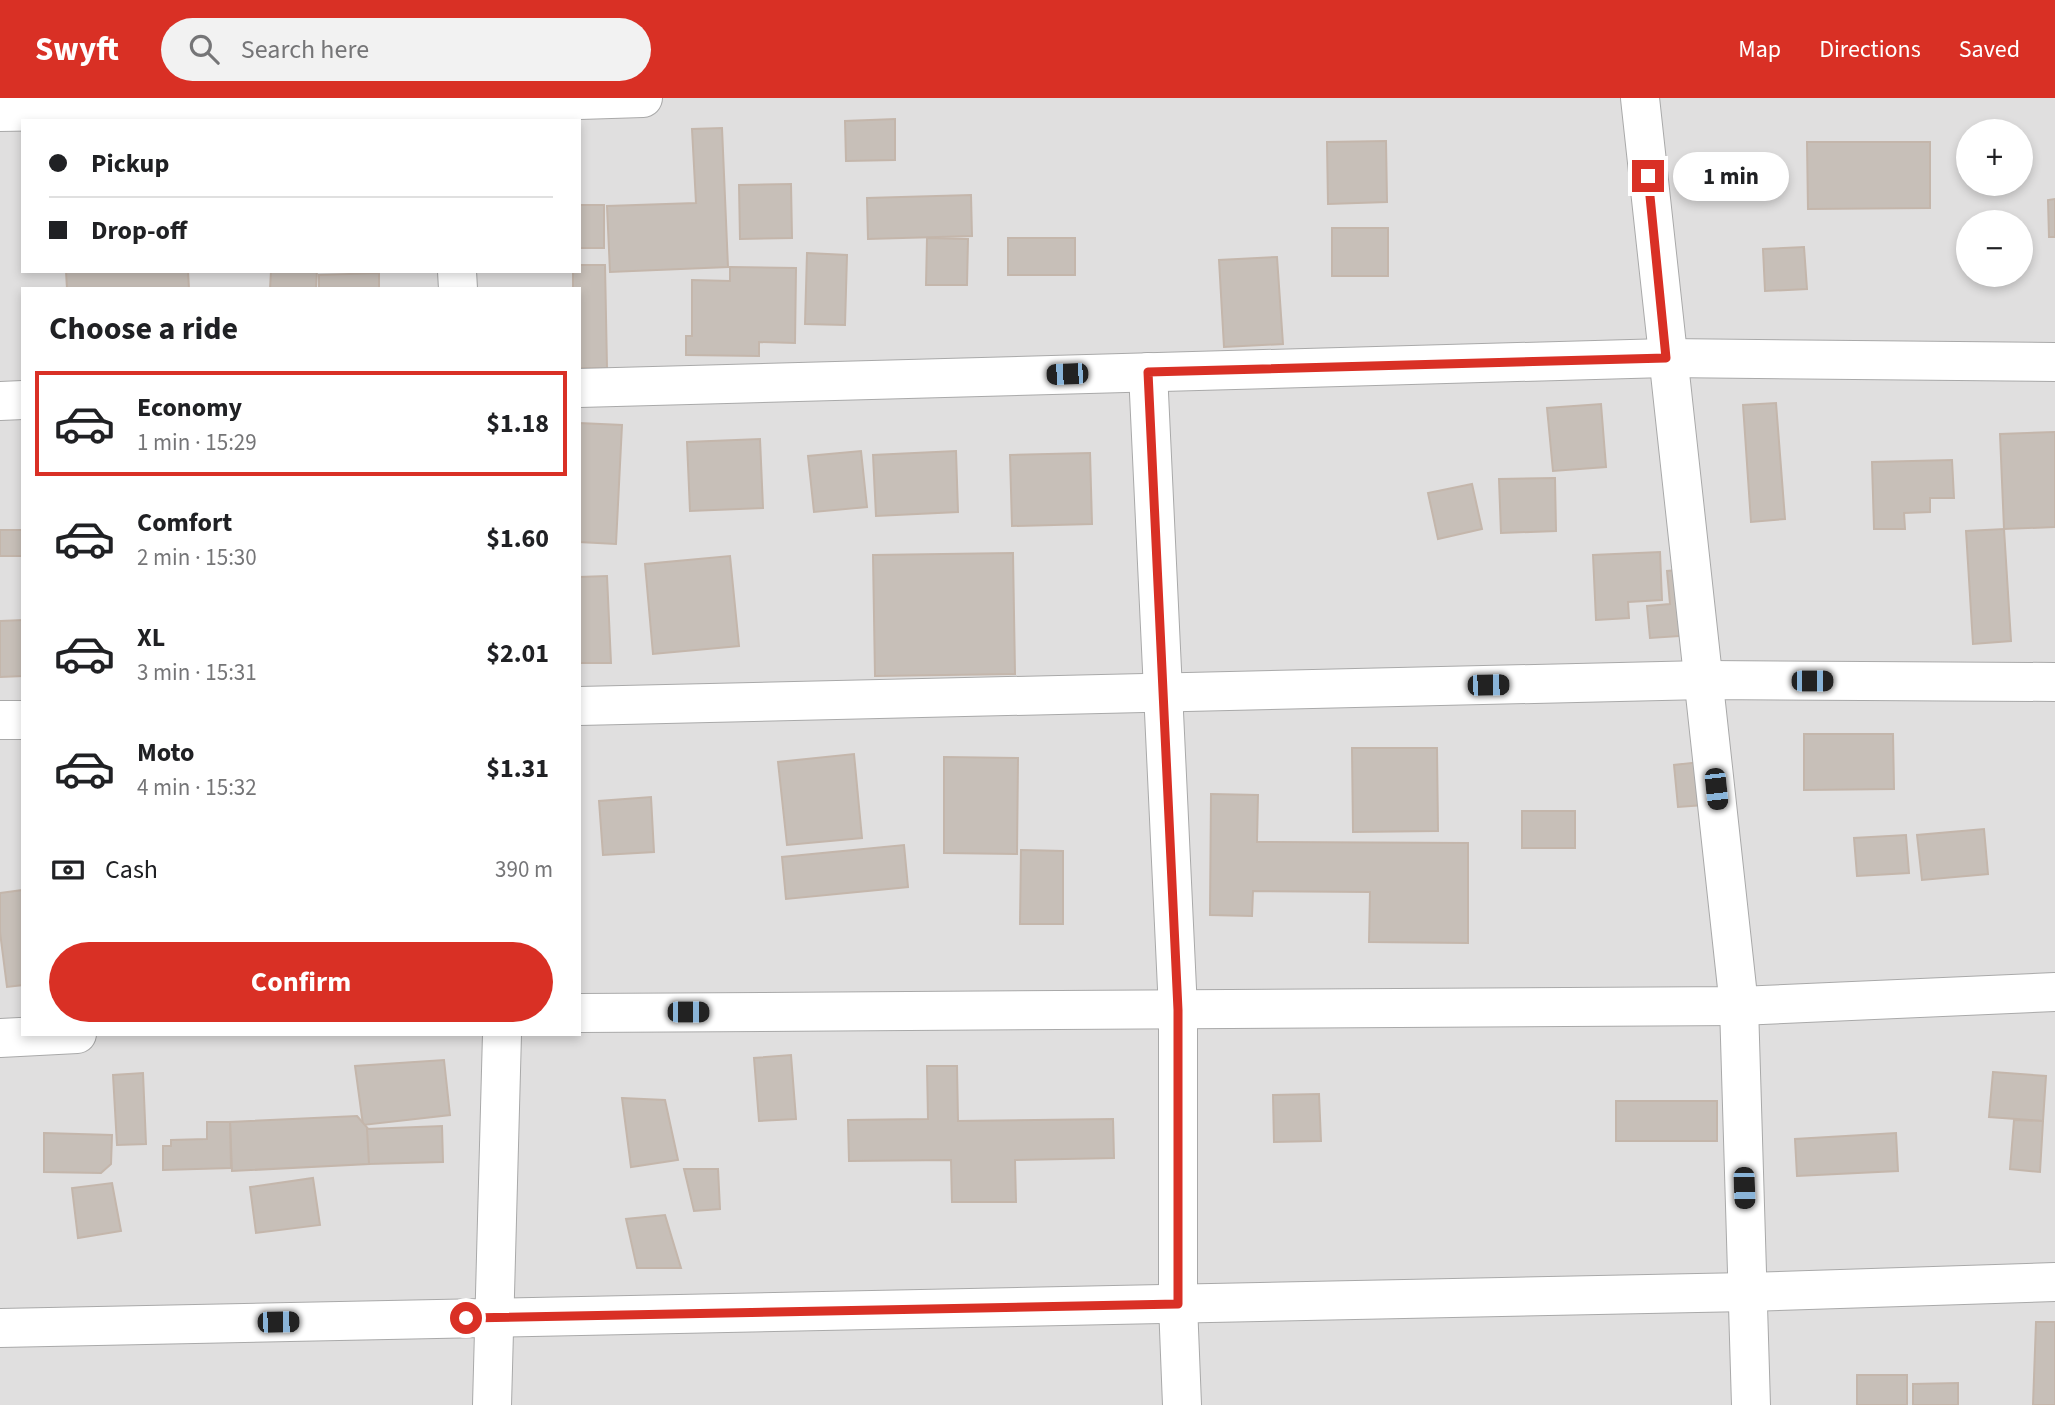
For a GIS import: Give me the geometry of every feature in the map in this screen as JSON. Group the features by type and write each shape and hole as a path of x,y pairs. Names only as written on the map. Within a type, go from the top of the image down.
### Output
{"street":[{"path":"0,112 449,108 643,98"},
{"path":"1640,98 1666,358 1740,1006 1751,1405"},
{"path":"581,388 1666,358 2055,362"},
{"path":"1148,372 1178,1010 1178,1304 1182,1405"},
{"path":"0,401 21,400"},
{"path":"581,706 1704,680 2055,682"},
{"path":"0,720 21,720"},
{"path":"581,1013 1740,1006 2055,992"},
{"path":"0,1038 38,1036"},
{"path":"492,1405 502,1036"},
{"path":"0,1328 1747,1292 2055,1282"}],"shaded area":[{"path":"0,98 2055,98 2055,1405 0,1405"}],"building":[{"path":"895,119 895,160 846,161 845,121"},
{"path":"722,128 728,267 610,272 607,206 696,203 692,129"},
{"path":"1386,141 1387,202 1328,204 1327,142"},
{"path":"1807,142 1930,142 1930,208 1808,209"},
{"path":"791,184 792,238 740,239 739,185"},
{"path":"971,195 972,236 868,239 867,198"},
{"path":"2055,199 2055,237 2049,237 2048,200"},
{"path":"581,205 604,205 604,248 581,248"},
{"path":"1332,228 1388,228 1388,276 1332,276"},
{"path":"927,238 968,239 967,285 926,285"},
{"path":"1008,238 1075,238 1075,275 1008,275"},
{"path":"1804,247 1807,289 1765,291 1763,249"},
{"path":"807,253 847,255 845,325 805,324"},
{"path":"1277,257 1283,344 1224,347 1219,260"},
{"path":"581,265 605,265 607,368 581,368 581,287 573,287 573,273 581,273"},
{"path":"730,267 796,268 795,343 759,342 759,356 686,355 686,336 692,336 692,280 730,281"},
{"path":"66,273 188,273 189,287 67,287"},
{"path":"271,273 317,273 316,287 270,287"},
{"path":"379,273 379,287 319,287 319,275"},
{"path":"1776,403 1785,519 1751,522 1743,405"},
{"path":"1601,404 1606,467 1553,471 1547,408"},
{"path":"581,423 622,425 616,544 581,542"},
{"path":"2055,432 2055,527 2004,529 2000,434"},
{"path":"760,439 763,508 690,511 687,442"},
{"path":"861,451 867,507 814,512 808,456"},
{"path":"956,451 958,512 876,516 873,455"},
{"path":"1090,453 1092,524 1012,526 1010,455"},
{"path":"1952,460 1954,498 1930,498 1930,512 1904,513 1905,529 1874,529 1872,462"},
{"path":"1555,478 1556,531 1501,533 1499,479"},
{"path":"1472,484 1482,529 1438,539 1428,493"},
{"path":"2004,529 2011,641 1973,644 1966,531"},
{"path":"0,530 21,530 21,556 0,556"},
{"path":"1660,552 1662,600 1628,602 1629,618 1596,620 1593,555"},
{"path":"1013,553 1015,674 875,676 873,555"},
{"path":"730,556 739,646 653,654 645,564"},
{"path":"1689,569 1694,635 1650,638 1647,606 1670,604 1667,571"},
{"path":"607,576 611,663 581,663 581,577"},
{"path":"21,620 21,676 0,677 0,621"},
{"path":"1804,734 1893,734 1894,789 1804,790"},
{"path":"1352,748 1437,748 1438,831 1353,832"},
{"path":"854,754 862,838 787,845 778,762"},
{"path":"944,757 1018,758 1017,854 944,853"},
{"path":"1700,762 1704,805 1678,807 1674,765"},
{"path":"1211,794 1258,795 1257,842 1468,843 1468,943 1369,942 1370,892 1253,891 1252,916 1210,915"},
{"path":"651,797 654,852 603,855 599,801"},
{"path":"1522,811 1575,811 1575,848 1522,848"},
{"path":"1984,829 1988,874 1922,880 1917,835"},
{"path":"1906,835 1909,873 1857,876 1854,838"},
{"path":"904,845 908,887 786,899 782,857"},
{"path":"1021,850 1063,851 1063,924 1020,924"},
{"path":"21,890 21,985 7,987 0,932 0,893"},
{"path":"791,1055 796,1119 759,1121 754,1058"},
{"path":"444,1060 450,1115 363,1125 355,1066"},
{"path":"927,1066 957,1066 958,1121 1113,1119 1114,1158 1015,1160 1016,1202 952,1202 951,1160 849,1161 848,1120 928,1119"},
{"path":"1993,1072 2046,1076 2043,1121 1989,1117"},
{"path":"143,1073 146,1144 117,1145 113,1075"},
{"path":"1319,1094 1321,1141 1274,1142 1273,1095"},
{"path":"622,1098 665,1100 678,1160 631,1167"},
{"path":"1616,1101 1717,1101 1717,1141 1616,1141"},
{"path":"357,1116 371,1132 369,1164 232,1171 230,1122"},
{"path":"2014,1120 2043,1121 2040,1172 2010,1169"},
{"path":"207,1122 230,1122 231,1168 163,1170 163,1146 171,1146 171,1140 207,1139"},
{"path":"442,1126 443,1162 369,1164 367,1129"},
{"path":"44,1133 112,1135 111,1164 101,1173 44,1172"},
{"path":"1896,1133 1898,1171 1797,1176 1795,1139"},
{"path":"684,1169 718,1169 720,1209 694,1211"},
{"path":"313,1178 320,1225 256,1233 250,1187"},
{"path":"112,1183 121,1231 78,1238 72,1188"},
{"path":"665,1215 681,1268 637,1268 626,1219"},
{"path":"2036,1322 2055,1322 2055,1405 2033,1405"},
{"path":"1857,1375 1907,1375 1907,1405 1857,1405"},
{"path":"1958,1383 1958,1405 1913,1405 1913,1384"}],"route":[{"path":"466,1318 1178,1304 1178,1010 1148,372 1666,358 1648,176"}]}
